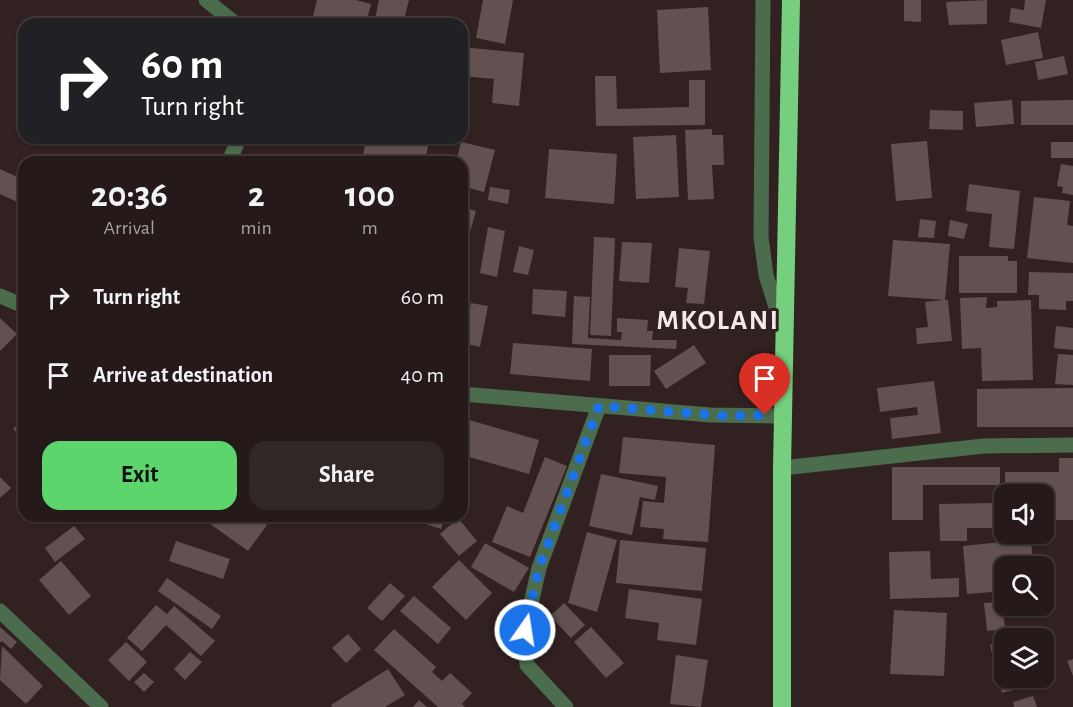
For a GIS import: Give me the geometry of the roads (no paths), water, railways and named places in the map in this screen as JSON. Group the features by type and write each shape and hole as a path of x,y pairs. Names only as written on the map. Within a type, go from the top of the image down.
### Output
{"highway":[{"path":"782,707 782,468 791,0"}],"street":[{"path":"206,0 228,18"},
{"path":"763,0 761,237 766,274 784,335"},
{"path":"0,296 18,304"},
{"path":"468,395 731,417 783,416"},
{"path":"566,707 527,665 525,630 539,568 599,406"},
{"path":"782,468 984,446 1073,445"},
{"path":"0,611 101,707"}],"district":[{"name":"MKOLANI","path":"718,321"}]}
